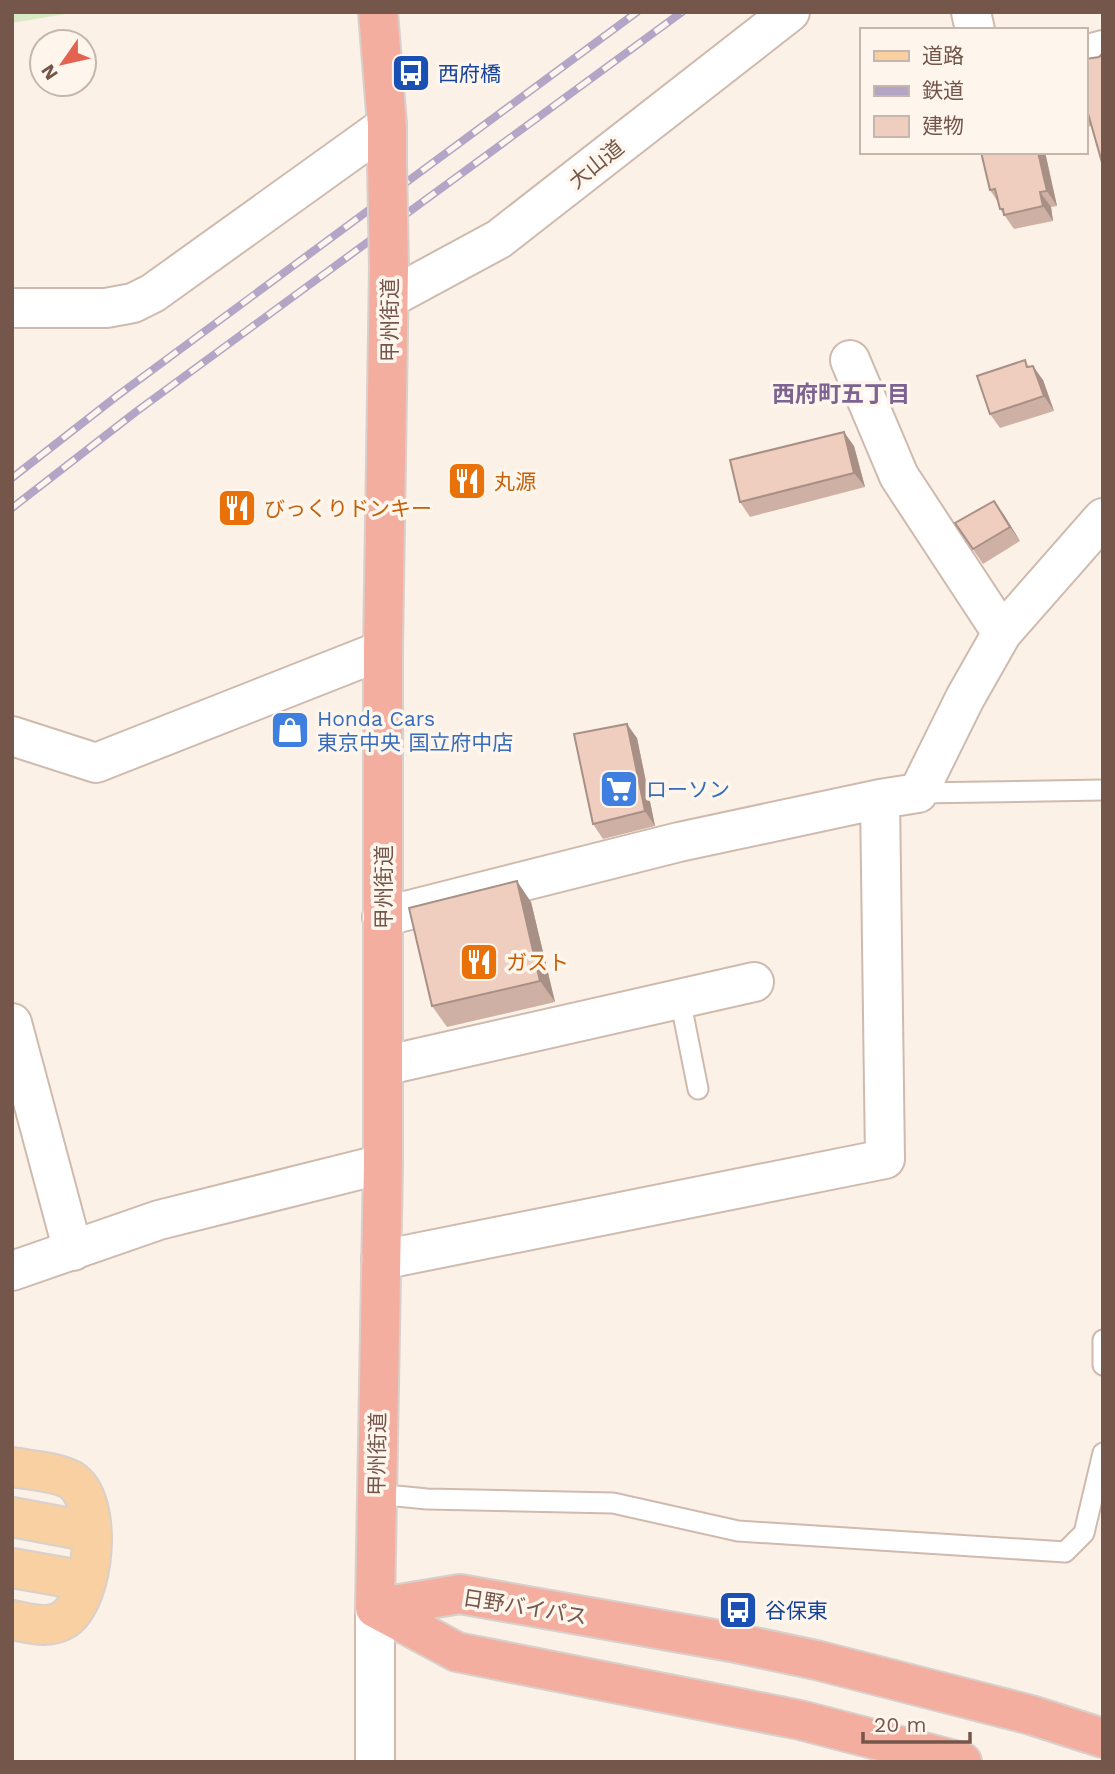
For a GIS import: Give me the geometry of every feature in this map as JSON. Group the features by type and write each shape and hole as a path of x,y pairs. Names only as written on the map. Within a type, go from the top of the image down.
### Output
{"highway":[{"name":"甲州街道","path":"376,1608 383,1164 383,650 390,283 387,125 378,12"},
{"name":"日野バイパス","path":"376,1608 460,1594 731,1642 816,1660 1018,1711 1103,1738"},
{"path":"376,1608 457,1652 800,1720 962,1762"}],"main road":[{"path":"12,1467 69,1478 82,1489 89,1509 91,1532 91,1556 78,1605 64,1620 44,1626 12,1620"},
{"path":"12,1517 91,1532"},
{"path":"12,1568 86,1581"}],"street":[{"name":"大山道","path":"390,283 499,239 790,12"},
{"path":"12,308 106,308 133,303 153,293 387,125"},
{"path":"850,360 900,476 1002,633"},
{"path":"382,917 679,842 918,793 965,698 1002,633 1103,517"},
{"path":"12,736 96,763 383,650"},
{"path":"381,1260 885,1159 880,799"},
{"path":"383,1066 754,982"},
{"path":"12,1023 73,1251"},
{"path":"12,1271 159,1220 383,1164"},
{"name":"甲州街道","path":"375,1762 376,1608"}],"lane":[{"path":"918,793 1103,790"},
{"path":"680,999 698,1089"},
{"path":"1103,1340 1103,1365"},
{"path":"376,1494 427,1499 613,1503 738,1531 1065,1552 1084,1533 1103,1452"}],"green space":[{"path":"12,12 77,12 12,23"}],"building":[{"path":"1103,53 1103,166 1087,110 1087,59 1099,57"},
{"path":"981,154 1038,154 1047,191 1040,192 1043,206 1004,215 995,189 990,190"},
{"path":"1025,360 1027,367 1033,366 1044,396 990,414 977,376"},
{"path":"844,432 854,473 740,502 730,460"},
{"path":"994,501 1010,527 973,549 955,523"},
{"path":"627,724 645,811 593,824 574,734"},
{"path":"517,881 540,981 432,1006 409,908"}],"railway":[{"path":"12,478 117,396 637,12"},
{"path":"12,508 137,411 682,12"}],"place":[{"name":"西府橋","path":"411,73"},
{"name":"丸源","path":"467,481"},
{"name":"びっくりドンキー","path":"237,508"},
{"name":"Honda Cars 東京中央 国立府中店","path":"290,730"},
{"name":"ローソン","path":"619,789"},
{"name":"ガスト","path":"479,962"},
{"name":"谷保東","path":"738,1610"}],"district":[{"name":"西府町五丁目","path":"841,394"}]}
